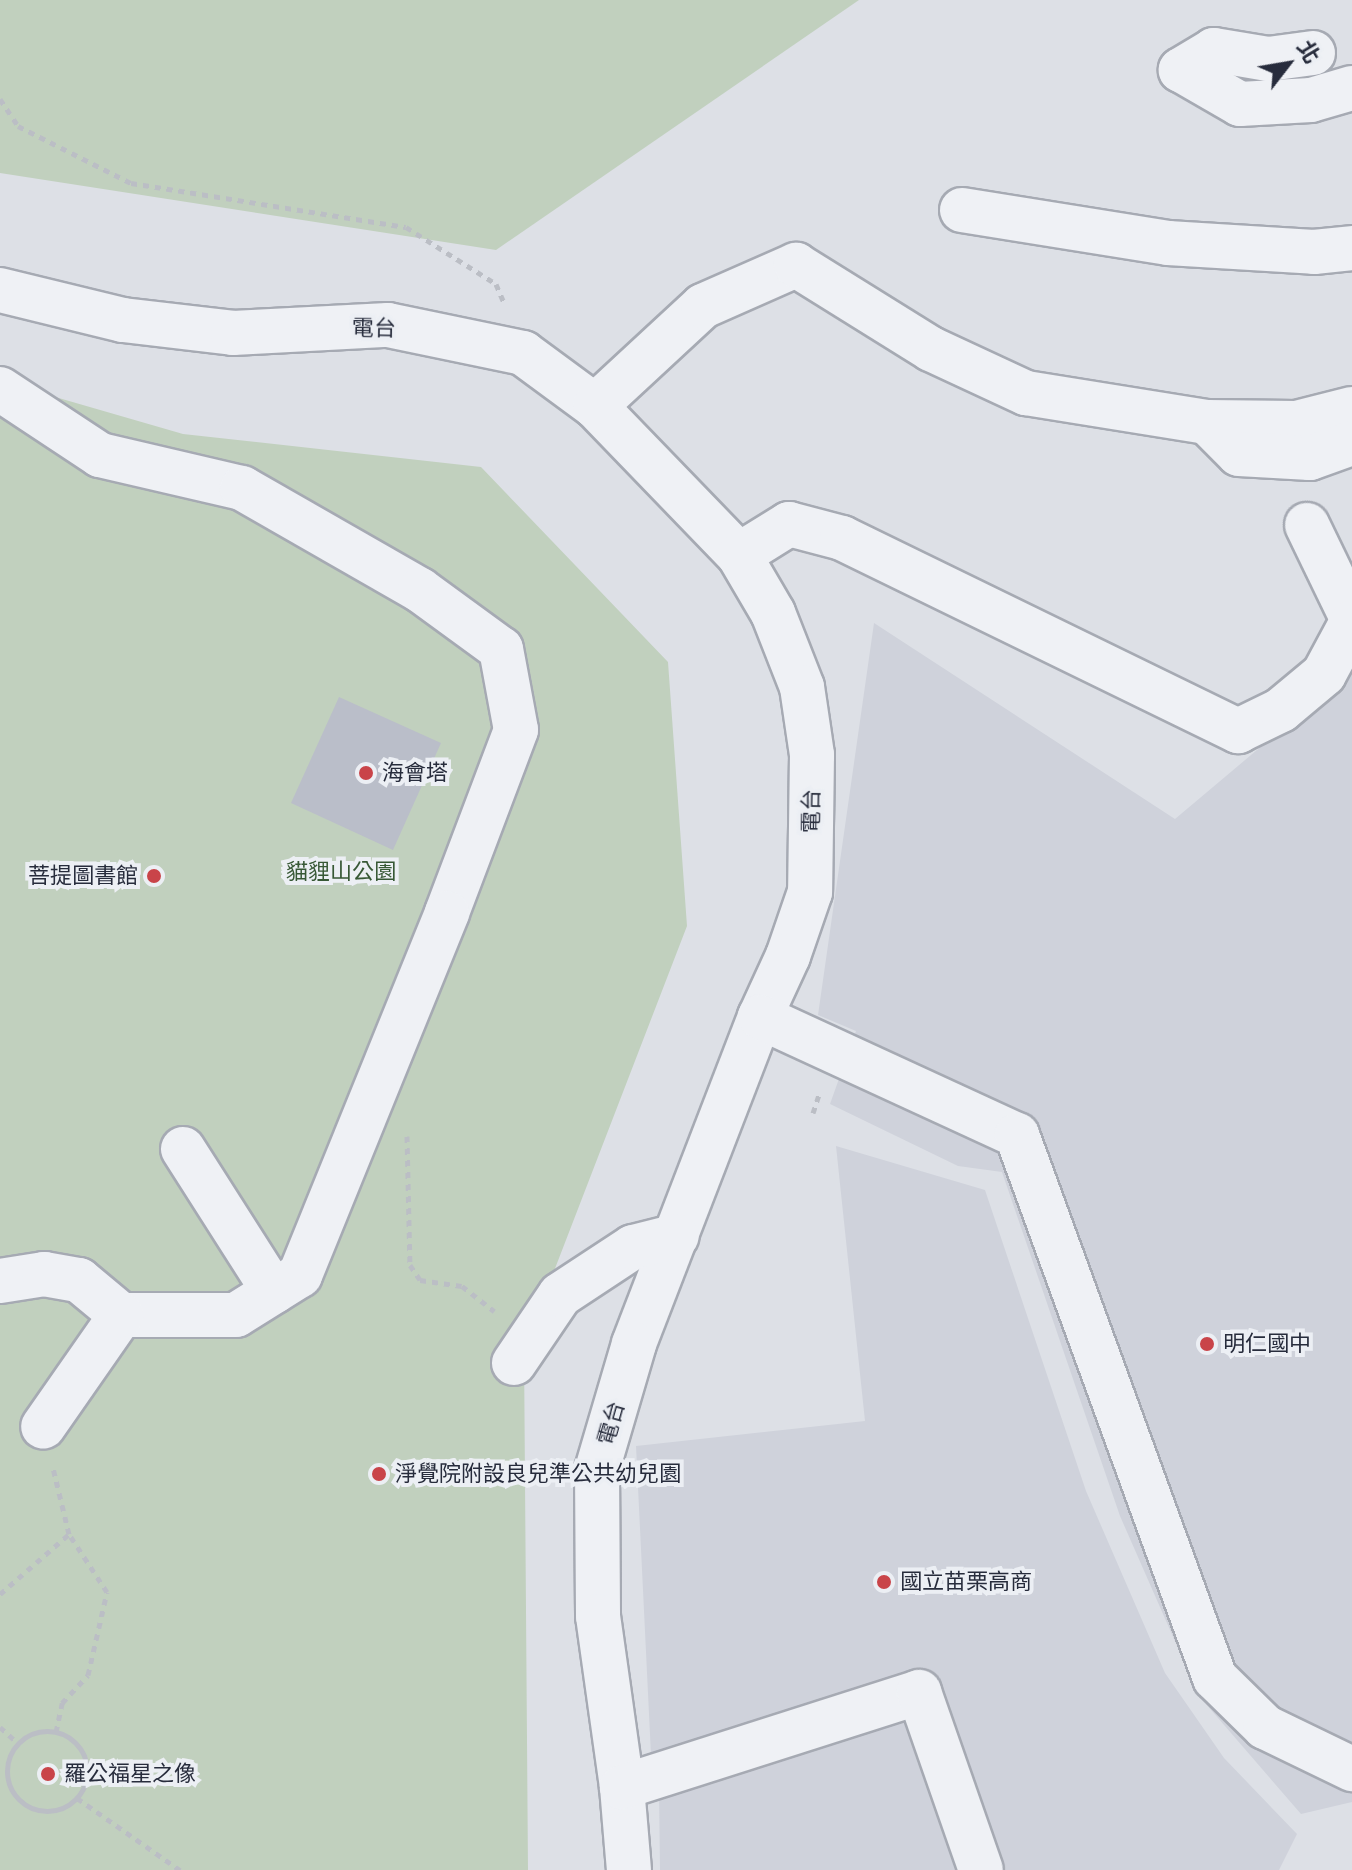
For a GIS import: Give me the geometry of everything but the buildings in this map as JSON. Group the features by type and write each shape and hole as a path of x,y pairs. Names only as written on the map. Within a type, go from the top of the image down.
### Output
{"street":[{"path":"1313,53 1268,59 1214,50 1181,70 1240,104 1311,100 1352,88"},
{"path":"962,210 1168,243 1314,252 1352,248"},
{"path":"595,406 703,306 796,265 931,349 1026,393 1207,422 1296,423 1352,409"},
{"name":"電台","path":"0,290 123,320 233,333 388,325 523,353 595,406 739,555 773,613 802,687 812,755 810,892 788,956 760,1017 634,1344 597,1470 598,1616 622,1787 629,1870"},
{"path":"0,389 100,455 242,488 420,590 501,649 516,730 447,913 300,1275 236,1315 121,1315 79,1280 44,1274 0,1281"},
{"path":"1207,422 1239,454 1310,458 1352,443"},
{"path":"739,555 789,524 842,538 1238,731 1281,710 1324,674 1352,620 1307,525"},
{"path":"760,1017 1017,1135 1215,1678 1265,1727 1352,1769"},
{"path":"183,1149 274,1292"},
{"path":"514,1363 560,1295 633,1247 677,1236"},
{"path":"43,1427 121,1315"},
{"path":"622,1787 919,1692 981,1870"}],"path":[{"path":"0,99 18,126 131,183 406,227 496,284 523,353"},
{"path":"407,1130 410,1265 420,1280 462,1286 505,1319 540,1326"},
{"path":"43,1427 69,1534 107,1592 88,1675 62,1703 56,1732"},
{"path":"0,1594 69,1534"},
{"path":"0,1727 18,1743"},
{"path":"56,1732 69,1738 85,1759 87,1773 77,1798 54,1811 30,1808 19,1801 11,1790 7,1765 18,1743 29,1735 56,1732"},
{"path":"77,1798 180,1870"}],"shaded area":[{"name":"明仁國中","path":"874,623 1175,819 1352,670 1352,1802 1301,1814 1199,1696 1120,1516 1002,1172 958,1166 830,1104 856,1031 818,1015"},
{"name":"國立苗栗高商","path":"836,1146 985,1190 1086,1491 1165,1673 1224,1758 1297,1834 1279,1870 660,1870 659,1790 651,1755 636,1446 865,1421"}],"green space":[{"path":"0,0 859,0 496,250 0,173"},
{"name":"貓貍山公園","path":"0,381 183,434 481,467 668,662 687,926 524,1349 528,1870 0,1870"}],"place":[{"name":"海會塔","path":"366,773"},
{"name":"菩提圖書館","path":"154,876"},
{"name":"明仁國中","path":"1207,1344"},
{"name":"淨覺院附設良兒準公共幼兒園","path":"379,1474"},
{"name":"國立苗栗高商","path":"884,1582"},
{"name":"羅公福星之像","path":"48,1774"}]}
